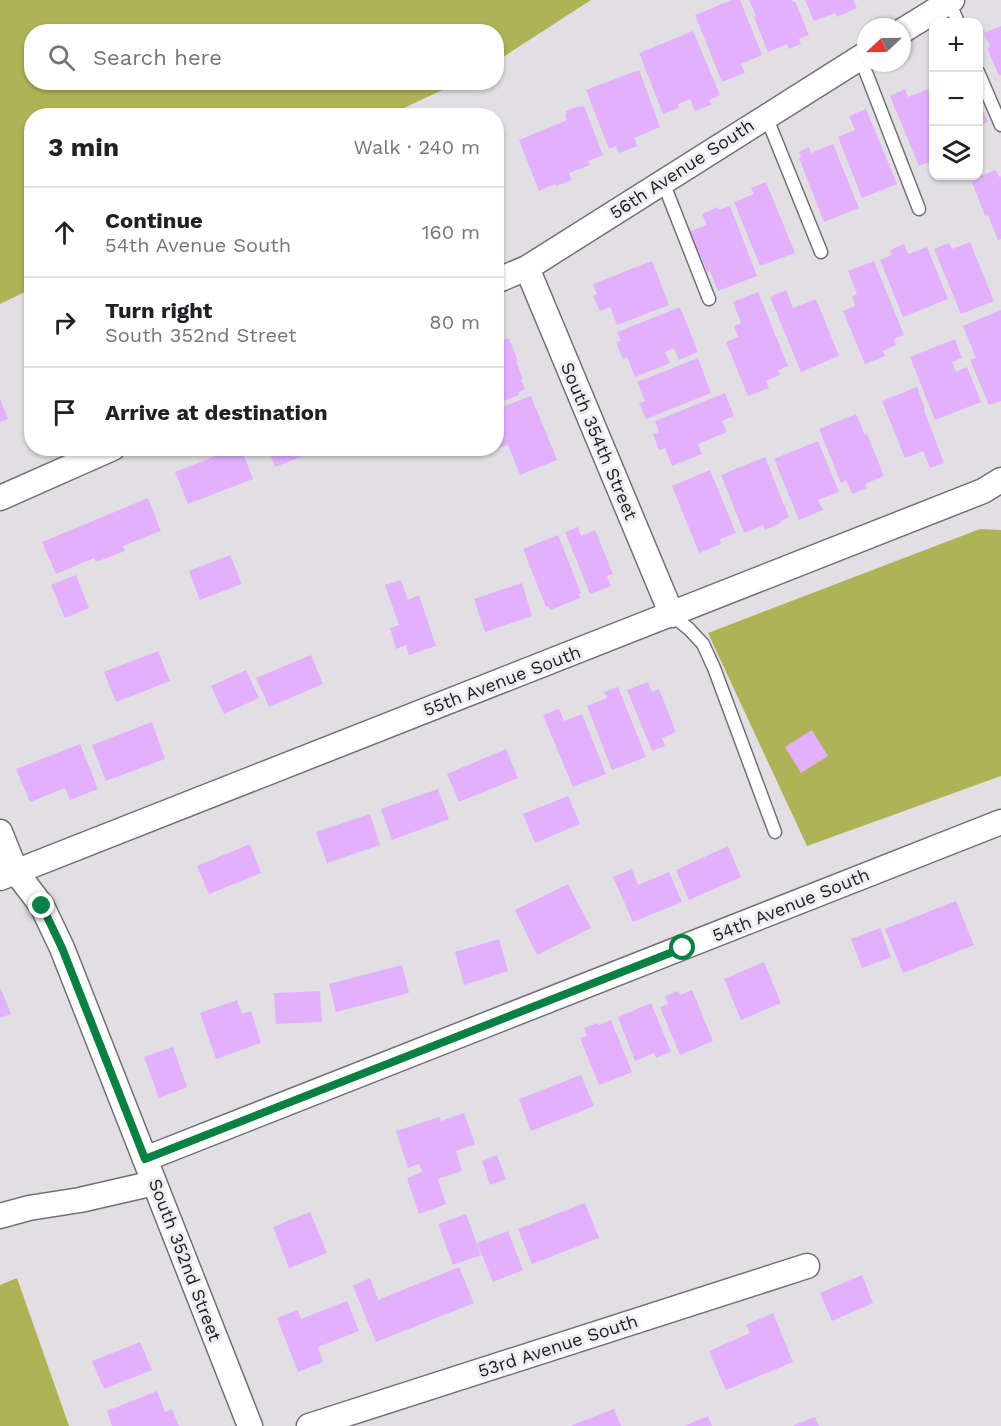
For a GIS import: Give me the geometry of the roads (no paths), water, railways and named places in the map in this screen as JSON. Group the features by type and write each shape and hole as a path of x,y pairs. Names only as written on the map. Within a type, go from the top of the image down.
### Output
{"street":[{"path":"911,27 953,8"},
{"name":"56th Avenue South","path":"504,278 527,268 857,59"},
{"name":"South 354th Street","path":"527,268 672,615"},
{"path":"0,498 95,456"},
{"name":"55th Avenue South","path":"8,875 672,615 983,491 1001,480"},
{"name":"54th Avenue South","path":"145,1159 1001,822"},
{"name":"South 352nd Street","path":"0,832 8,875 42,906 62,948 250,1426"},
{"path":"0,1216 154,1183"},
{"name":"53rd Avenue South","path":"309,1426 807,1266"}],"lane":[{"path":"869,72 919,209"},
{"path":"983,84 1001,125"},
{"path":"766,116 821,252"},
{"path":"663,182 710,299"},
{"path":"672,615 689,628 703,644 775,832"}]}
